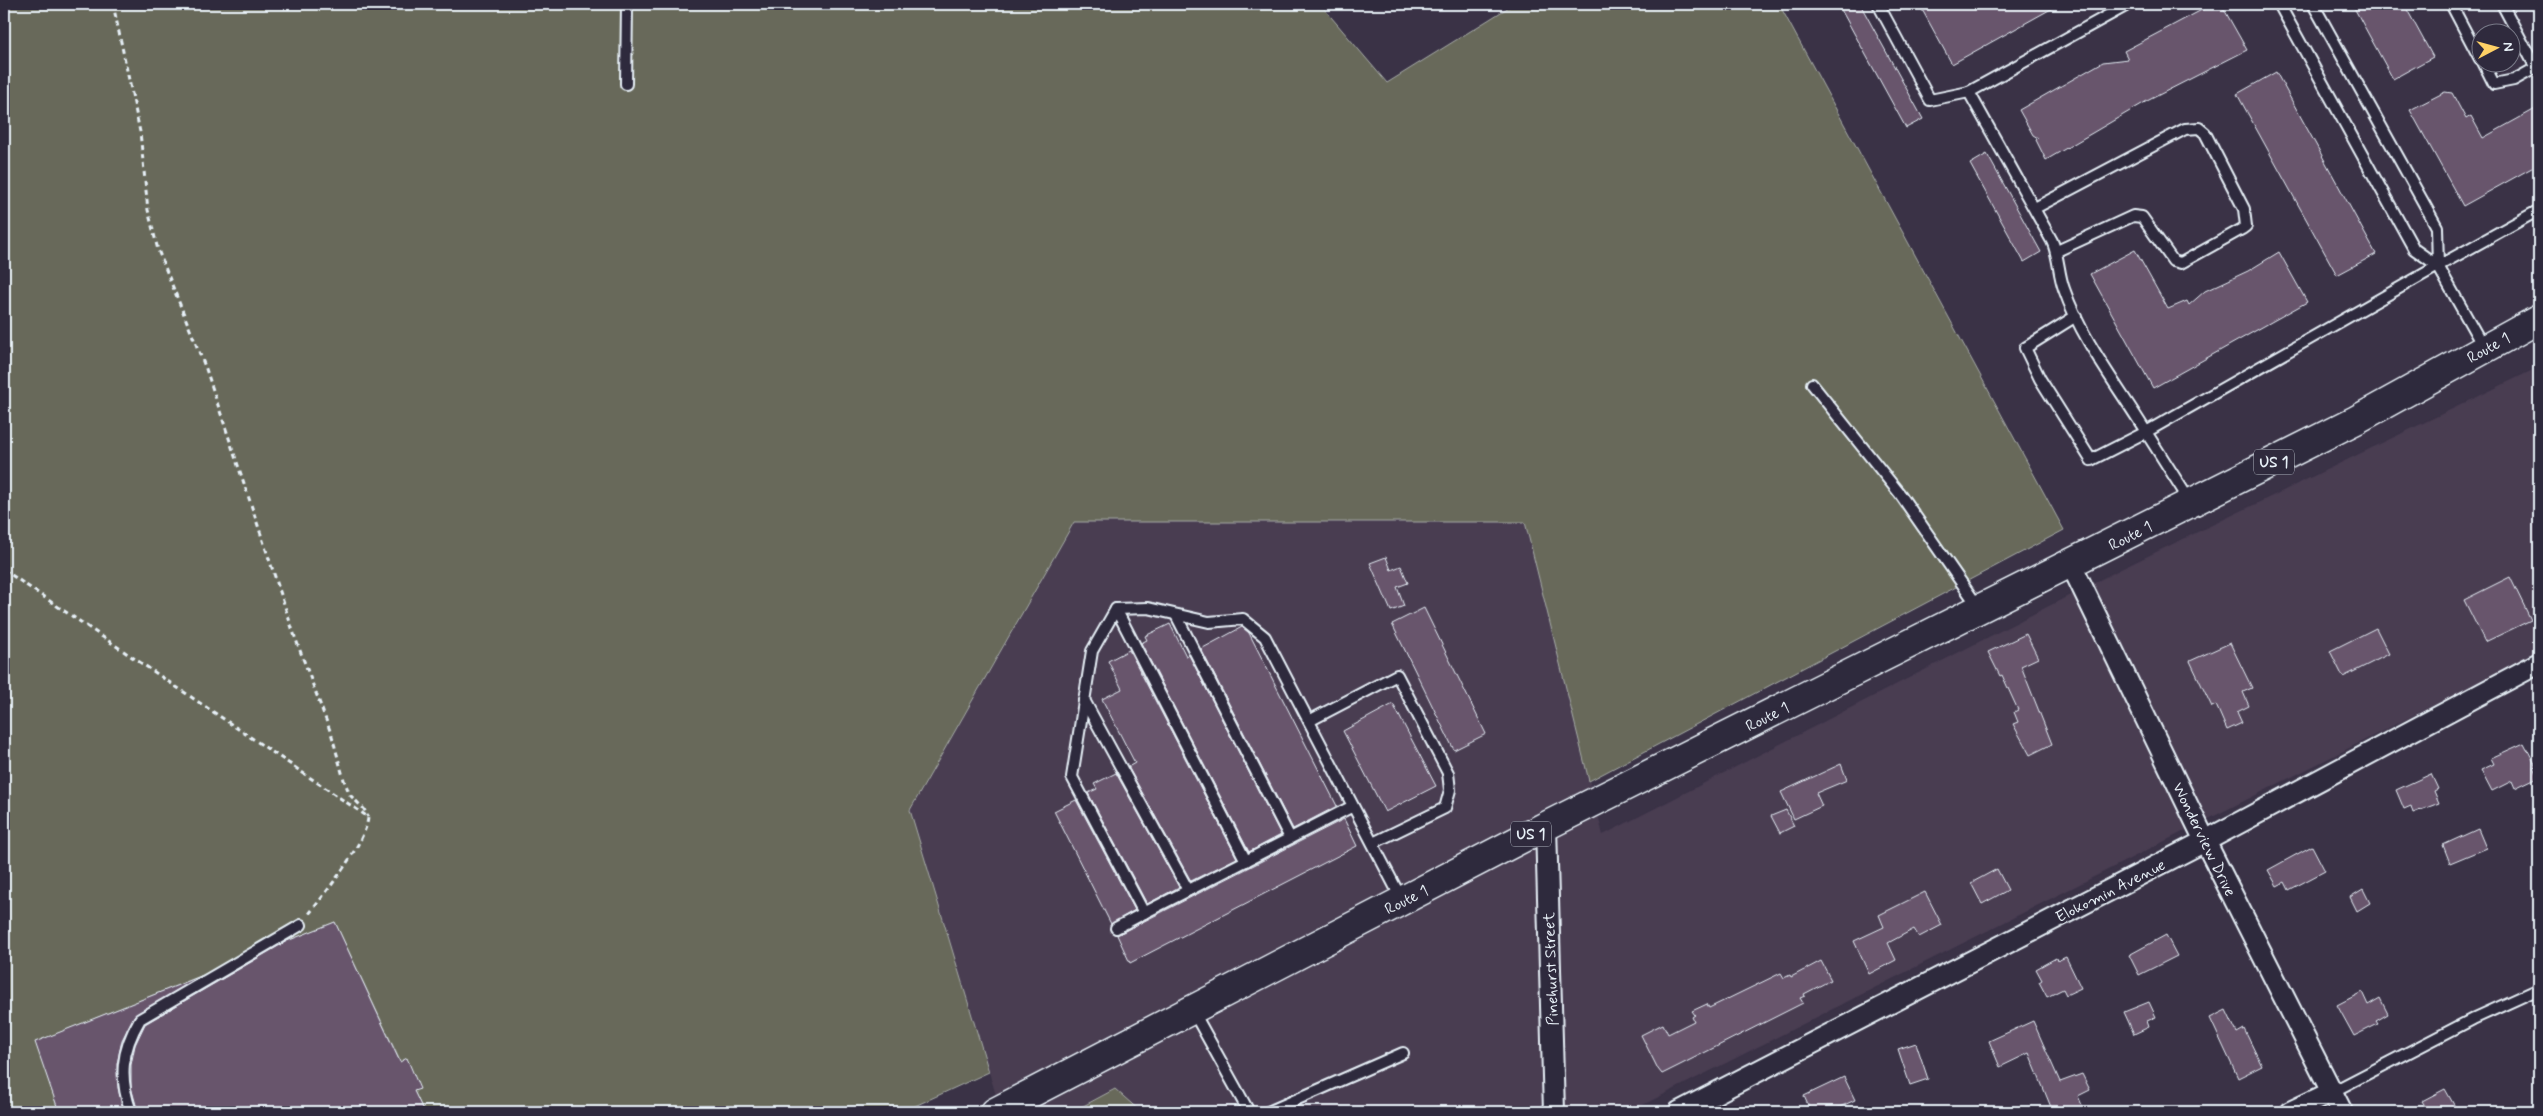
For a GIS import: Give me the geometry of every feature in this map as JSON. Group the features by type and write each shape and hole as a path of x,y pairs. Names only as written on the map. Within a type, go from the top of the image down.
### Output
{"main road":[{"name":"Route 1","path":"995,1112 1546,826 2192,504 2356,420 2539,319"}],"street":[{"name":"Wonderview Drive","path":"2071,564 2205,841 2342,1112"},
{"name":"Elokomin Avenue","path":"1679,1112 2205,841 2539,663"},
{"name":"Pinehurst Street","path":"1546,826 1554,1112"},
{"path":"2290,1112 2332,1092"}],"lane":[{"path":"626,84 627,4"},
{"path":"1878,4 1930,100 1969,92 2129,4"},
{"path":"2279,4 2414,249 2438,266 2484,349"},
{"path":"2313,4 2437,227 2438,266"},
{"path":"2450,4 2470,41"},
{"path":"2487,72 2494,84 2514,80 2537,67 2502,4"},
{"path":"1969,92 2035,208 2057,251 2063,288 2083,332 2192,504"},
{"path":"2035,208 2185,129 2193,128 2205,132 2247,219 2246,226 2242,229 2180,263 2173,261 2142,217 2133,216 2057,251"},
{"path":"2076,316 2025,348 2040,379 2091,460 2146,432 2539,210"},
{"path":"1812,384 1900,494 1980,609"},
{"path":"1116,608 1148,608 1209,622 1243,619 1265,637 1402,901"},
{"path":"1116,608 1092,651 1072,777 1144,913"},
{"path":"1116,608 1246,861"},
{"path":"1176,615 1290,838"},
{"path":"1309,721 1397,675 1402,683 1448,773 1450,790 1445,808 1372,843"},
{"path":"1084,700 1188,890"},
{"path":"1116,928 1353,806"},
{"path":"131,1112 125,1096 122,1076 124,1056 130,1037 140,1019 301,925"},
{"path":"2332,1092 2473,1019 2539,989"},
{"path":"1192,1010 1249,1112"},
{"path":"1268,1112 1403,1053"}],"path":[{"path":"113,4 140,132 148,210 158,250 206,369 295,636 332,736 344,780 350,795 364,809 368,817 368,825 329,890 301,925"},
{"path":"4,570 368,817"}],"shaded area":[{"path":"2539,367 2539,652 1629,1112 1141,1112 1114,1089 1072,1112 1001,1112 910,810 1074,522 1526,522 1603,835 2123,568"}],"green space":[{"path":"4,4 1320,4 1387,83 1514,4 1779,4 2064,530 1589,781 1525,522 1074,522 910,810 989,1072 902,1112 424,1112 335,922 36,1042 59,1112 4,1112"},
{"path":"1115,1089 1141,1112 1072,1112"}],"building":[{"path":"1838,4 1860,4 1923,119 1906,128"},
{"path":"1919,4 2060,4 1952,64"},
{"path":"2213,4 2221,4 2247,50 2147,101 2046,160 2036,140 2038,138 2033,135 2019,110 2103,62 2128,59 2124,51"},
{"path":"2352,4 2404,4 2433,57 2393,79"},
{"path":"2276,72 2376,254 2337,275 2237,94"},
{"path":"2445,92 2452,93 2466,119 2471,116 2483,138 2539,107 2539,164 2463,206 2410,110"},
{"path":"1987,154 2041,252 2024,262 1970,164"},
{"path":"2135,250 2168,309 2187,301 2189,305 2205,291 2248,271 2279,252 2307,302 2153,388 2090,274"},
{"path":"1386,557 1391,570 1401,566 1408,583 1397,587 1404,606 1391,611 1370,563"},
{"path":"2510,577 2531,620 2485,642 2464,600"},
{"path":"1424,608 1486,734 1454,750 1392,624"},
{"path":"1170,624 1186,656 1189,655 1281,835 1249,852 1141,643 1147,640 1145,636"},
{"path":"1242,627 1249,633 1337,806 1293,829 1201,649"},
{"path":"2376,628 2389,654 2343,677 2330,651"},
{"path":"2026,634 2038,658 2021,666 2052,744 2030,755 2013,724 2018,722 2014,712 2018,710 2002,675 2000,676 1988,652"},
{"path":"2230,643 2252,688 2243,692 2249,706 2237,712 2242,723 2227,730 2216,705 2212,707 2190,661"},
{"path":"1129,650 1237,858 1191,881 1128,767 1135,763 1102,699 1122,689 1108,661"},
{"path":"1393,704 1436,786 1385,812 1343,731"},
{"path":"2524,743 2536,766 2533,767 2538,777 2515,788 2512,781 2492,791 2481,770 2494,764 2491,758"},
{"path":"1841,764 1847,780 1816,793 1822,806 1794,819 1781,792"},
{"path":"1116,773 1179,887 1147,904 1088,793 1097,789 1094,784"},
{"path":"2431,774 2438,789 2434,791 2439,803 2413,813 2411,806 2404,809 2396,790"},
{"path":"1076,800 1135,910 1111,924 1054,811"},
{"path":"1786,810 1794,826 1780,833 1771,816"},
{"path":"1344,819 1357,846 1130,963 1117,935"},
{"path":"2478,829 2486,848 2450,863 2443,845"},
{"path":"2312,846 2325,871 2289,890 2285,882 2277,886 2268,870"},
{"path":"1997,869 2008,890 1982,904 1971,883"},
{"path":"2363,889 2370,903 2357,911 2350,897"},
{"path":"1925,892 1942,925 1919,937 1914,929 1888,943 1896,960 1869,974 1854,941 1884,927 1879,915"},
{"path":"335,922 400,1062 407,1058 420,1089 414,1091 424,1112 138,1112 131,1087 131,1065 135,1045 145,1024 287,941"},
{"path":"2166,935 2177,956 2139,975 2129,955"},
{"path":"2066,957 2081,988 2066,995 2063,989 2047,997 2039,982 2042,980 2036,969 2056,958 2057,961"},
{"path":"1821,961 1831,980 1804,994 1805,996 1800,998 1803,1003 1662,1074 1658,1069 1641,1035 1663,1024 1668,1034 1694,1021 1692,1017 1695,1015 1692,1011 1707,1004 1709,1008 1781,973 1784,978 1790,975 1791,977"},
{"path":"201,976 134,1016 122,1040 117,1064 118,1088 124,1112 59,1112 35,1042"},
{"path":"2362,992 2368,1005 2380,998 2388,1014 2376,1021 2378,1024 2354,1036 2337,1005"},
{"path":"2149,1002 2156,1017 2147,1021 2149,1027 2134,1034 2124,1012"},
{"path":"2226,1010 2237,1033 2244,1029 2262,1066 2238,1078 2210,1018"},
{"path":"2033,1021 2060,1082 2082,1074 2090,1090 2078,1096 2085,1112 2053,1112 2029,1053 2000,1067 1989,1041"},
{"path":"1916,1043 1928,1079 1910,1085 1898,1049"},
{"path":"1844,1077 1855,1100 1829,1112 1811,1112 1804,1096"},
{"path":"2445,1089 2458,1112 2429,1112 2422,1101"}]}
